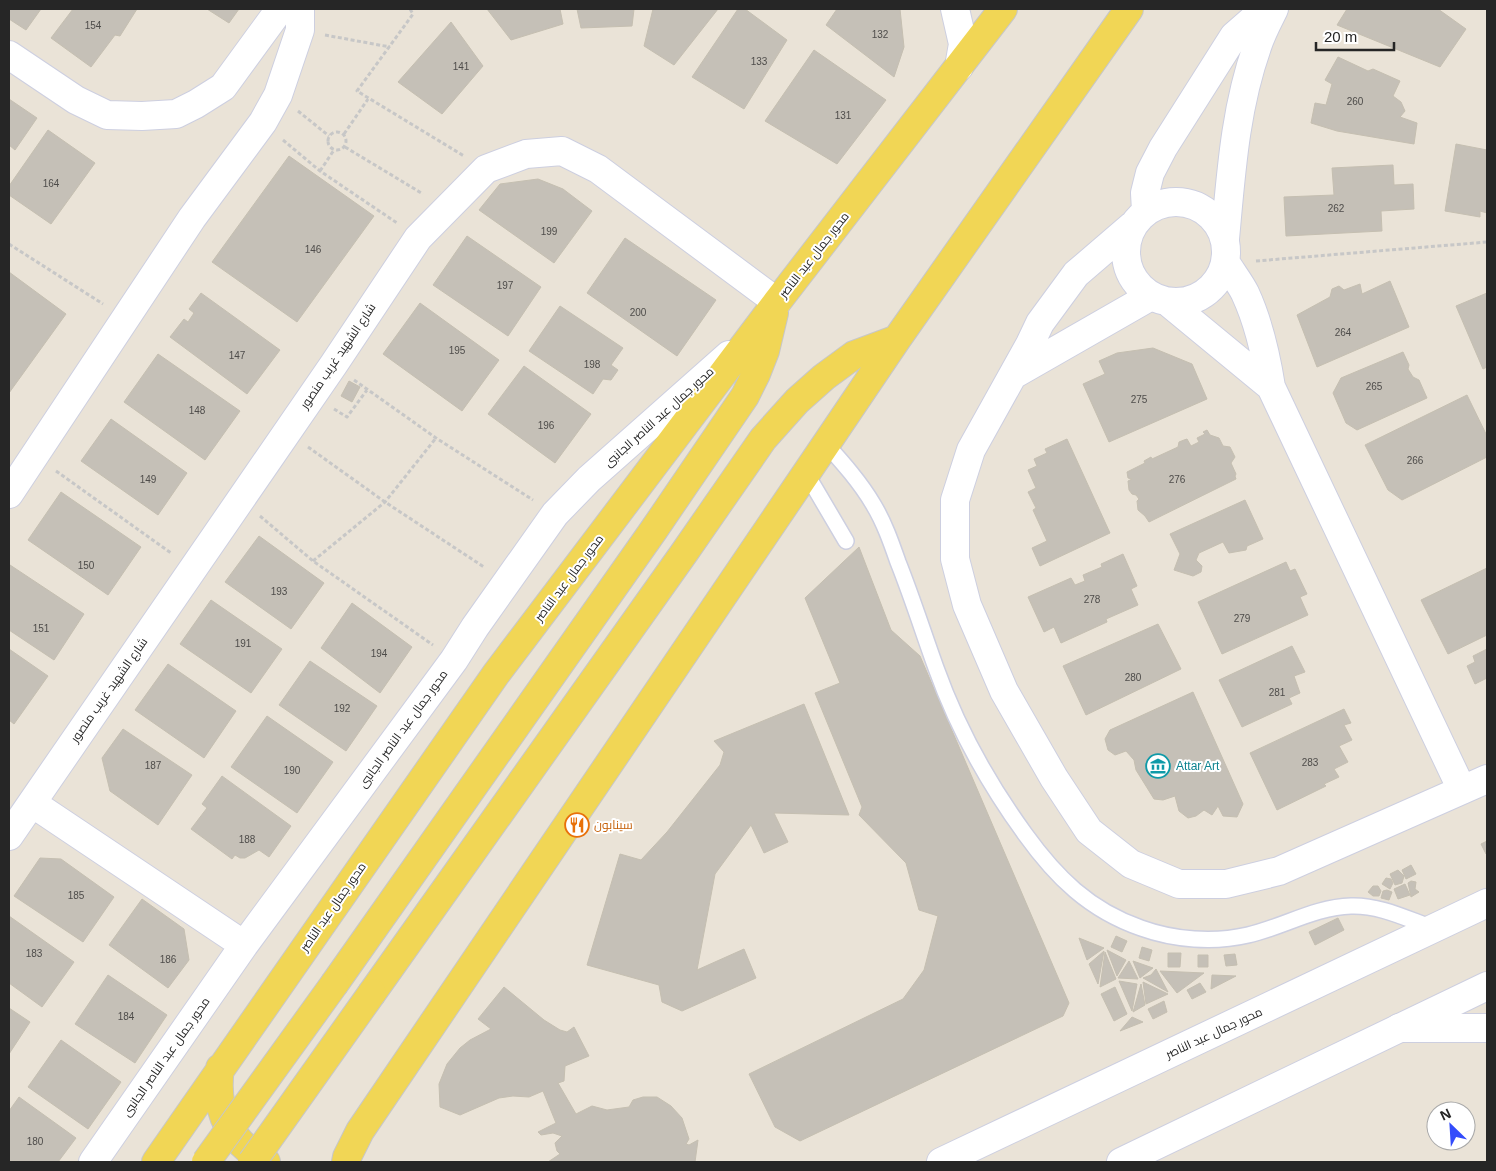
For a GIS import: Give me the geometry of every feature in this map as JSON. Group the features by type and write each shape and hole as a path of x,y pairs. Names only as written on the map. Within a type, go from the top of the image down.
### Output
{"main road":[{"name":"محور جمال عبد الناصر","path":"156,1162 496,674 1003,9"},
{"path":"343,1161 360,1131 897,339 1129,9"},
{"path":"206,1162 636,556 745,396 765,351 778,302"},
{"path":"252,1162 673,570 763,439 797,401 824,377 854,356 897,339"},
{"path":"214,1077 231,1162"},
{"path":"214,1077 218,1084 219,1101 227,1124 241,1144 266,1162"}],"street":[{"path":"9,54 76,100 107,115 142,116 176,114 223,87 280,9"},
{"path":"955,9 963,44 959,67"},
{"path":"1265,9 1234,36 1163,148 1150,173 1139,219 1126,246 1126,265 1135,283 1160,300 1271,387"},
{"path":"1012,376 1160,300 1187,302 1205,294 1218,280 1225,251 1234,143 1243,96 1257,46 1274,9"},
{"path":"9,494 192,218 263,122 278,95 300,19"},
{"name":"شارع الشهيد غريب منصور","path":"9,836 334,364 418,238 486,169 526,154 562,151 598,169 778,302"},
{"path":"1462,790 1271,387 1265,352 1256,322 1225,251 1216,221 1202,209 1183,202 1163,203 1139,219 1076,274 1040,323 971,450 955,500 955,559 967,605 1004,691 1054,778 1089,831 1131,864 1179,884 1226,884 1279,872 1487,779"},
{"name":"محور جمال عبد الناصر الجانبى","path":"93,1162 244,945 454,660 555,514 589,479 755,332"},
{"path":"32,803 244,945"},
{"name":"محور جمال عبد الناصر","path":"941,1162 1487,903"},
{"path":"1121,1162 1487,986"},
{"path":"1399,1028 1487,1028"}],"lane":[{"path":"826,444 860,483 885,528 920,618 936,668 956,717 980,764 1007,809 1038,852 1054,872 1074,890 1095,906 1118,919 1143,929 1195,939 1248,935 1336,907 1352,906 1369,907 1385,911 1435,928"},
{"path":"806,473 846,541"}],"path":[{"path":"410,9 413,14 357,91 486,169"},
{"path":"300,19 390,47"},
{"path":"278,95 329,136"},
{"path":"344,134 368,99"},
{"path":"263,122 320,171 418,238"},
{"path":"336,131 344,134 347,143 342,150 334,150 328,144 329,136 336,131"},
{"path":"345,147 446,208"},
{"path":"320,171 334,150"},
{"path":"1225,251 1487,242"},
{"path":"9,244 125,318"},
{"path":"334,364 367,390 436,438 555,514"},
{"path":"312,395 347,417 367,390"},
{"path":"288,431 384,502 507,582"},
{"path":"313,561 384,502 436,438"},
{"path":"35,456 193,569"},
{"path":"241,499 313,561 454,660"}],"building":[{"path":"9,9 41,9 26,30 9,19"},
{"path":"73,9 137,9 120,36 115,35 91,67 51,38"},
{"path":"207,9 239,9 229,23"},
{"path":"487,9 560,9 563,24 511,40"},
{"path":"577,9 634,9 632,26 581,28"},
{"path":"653,9 718,9 674,65 644,46"},
{"path":"738,9 745,9 787,40 744,109 692,77"},
{"path":"837,9 900,9 904,47 894,77 826,25"},
{"path":"1347,9 1438,9 1466,29 1440,67 1337,25"},
{"path":"451,22 483,66 442,114 398,82"},
{"path":"814,50 886,100 837,164 765,121"},
{"path":"1338,57 1368,71 1373,69 1400,81 1393,96 1401,102 1405,111 1400,117 1417,123 1414,144 1337,131 1311,123 1315,103 1326,105 1332,84 1325,80"},
{"path":"9,99 37,118 15,150 9,145"},
{"path":"48,130 95,163 51,224 9,195 9,186"},
{"path":"1456,144 1487,150 1487,213 1480,211 1480,217 1445,211"},
{"path":"289,156 374,216 297,322 212,262"},
{"path":"1393,165 1394,185 1413,184 1414,209 1381,211 1382,231 1286,236 1284,197 1334,195 1332,168"},
{"path":"538,179 563,189 592,211 554,263 479,210 500,184"},
{"path":"467,236 541,287 508,336 433,285"},
{"path":"625,238 716,300 677,356 587,293"},
{"path":"9,272 66,314 9,393"},
{"path":"1390,281 1409,327 1317,367 1297,315 1330,297 1332,289 1339,286 1344,290 1360,284 1362,294"},
{"path":"201,293 280,350 247,394 170,337 184,319 188,322 194,313 189,309"},
{"path":"1487,293 1487,367 1483,369 1456,306"},
{"path":"420,303 499,360 462,411 383,354"},
{"path":"560,306 623,348 611,365 618,370 611,380 603,379 593,394 529,351"},
{"path":"1153,348 1192,364 1207,399 1109,442 1083,384 1105,374 1099,361 1117,353"},
{"path":"1403,352 1409,365 1408,369 1413,377 1419,380 1427,398 1357,430 1346,423 1333,393 1341,378"},
{"path":"158,354 240,411 205,460 124,402"},
{"path":"524,366 591,414 555,463 488,414"},
{"path":"349,381 360,387 352,402 341,396"},
{"path":"1467,395 1487,436 1487,457 1402,500 1388,490 1365,445"},
{"path":"111,419 187,473 158,515 81,461"},
{"path":"1207,430 1210,435 1219,438 1223,446 1230,447 1235,457 1231,463 1236,479 1149,522 1138,510 1137,501 1139,499 1129,490 1128,481 1132,479 1128,478 1127,472 1145,463 1144,461 1151,457 1152,459 1178,447 1179,442 1187,439 1191,446 1199,442 1197,438 1205,434 1203,432"},
{"path":"1067,439 1110,533 1040,566 1032,548 1047,541 1033,510 1036,508 1028,492 1036,488 1028,470 1037,466 1034,459 1047,453 1045,449"},
{"path":"61,492 141,547 108,595 28,540"},
{"path":"1245,500 1263,539 1247,546 1246,550 1229,553 1223,542 1199,553 1196,560 1202,566 1201,572 1193,576 1174,570 1180,554 1170,534"},
{"path":"259,536 324,583 291,629 225,582"},
{"path":"859,547 891,630 920,656 1069,1003 1063,1016 800,1141 775,1127 749,1074 903,999 924,970 938,916 919,910 906,863 859,815 862,807 815,693 840,683 805,598"},
{"path":"1123,554 1137,586 1131,589 1138,605 1106,619 1107,622 1061,643 1054,627 1044,632 1028,597 1071,578 1075,585 1085,581 1083,575 1102,567 1101,564"},
{"path":"1286,562 1290,571 1295,569 1307,594 1300,597 1308,615 1222,654 1198,602"},
{"path":"10,565 84,614 54,660 9,630"},
{"path":"1487,568 1487,635 1448,654 1421,600"},
{"path":"211,600 282,649 251,693 180,644"},
{"path":"352,603 412,647 380,693 321,648"},
{"path":"1158,624 1181,669 1086,715 1063,666"},
{"path":"1292,646 1305,672 1294,676 1300,693 1289,698 1292,704 1242,727 1219,680"},
{"path":"9,649 48,676 14,724 9,720"},
{"path":"1487,649 1487,678 1475,684 1467,666 1475,662 1473,656"},
{"path":"310,661 377,706 346,751 279,705"},
{"path":"168,664 236,711 204,758 135,710"},
{"path":"1193,692 1243,804 1237,817 1223,816 1218,806 1212,815 1204,810 1196,816 1188,818 1179,811 1175,796 1163,800 1154,799 1136,770 1134,760 1126,751 1115,755 1108,750 1105,739 1110,730"},
{"path":"804,704 849,815 774,813 788,842 764,853 751,825 715,874 697,970 744,949 756,978 682,1011 662,1002 659,985 587,965 620,854 641,860 667,832 720,765 724,752 714,741"},
{"path":"1344,709 1351,723 1344,725 1352,740 1339,746 1348,762 1334,769 1339,777 1324,784 1326,786 1277,810 1250,753"},
{"path":"267,716 333,762 297,813 231,767"},
{"path":"123,729 192,775 158,825 110,791 102,758"},
{"path":"222,776 291,826 269,857 259,850 245,858 235,855 232,859 191,829 207,808 202,804"},
{"path":"1487,841 1487,854 1486,854 1481,844"},
{"path":"40,858 61,859 114,897 83,942 14,896"},
{"path":"1411,865 1416,874 1406,879 1402,870"},
{"path":"1398,870 1404,876 1402,883 1395,885 1390,874"},
{"path":"1386,878 1391,879 1393,883 1390,889 1382,884"},
{"path":"1411,881 1416,882 1415,889 1419,892 1411,897 1408,883"},
{"path":"1405,884 1410,895 1398,899 1394,889"},
{"path":"1373,886 1378,886 1381,891 1379,896 1373,896 1368,892"},
{"path":"1383,891 1392,892 1389,900 1381,898"},
{"path":"142,899 184,929 189,960 168,988 109,945"},
{"path":"9,916 74,962 42,1007 9,983"},
{"path":"1338,918 1344,930 1315,945 1309,932"},
{"path":"1116,936 1127,941 1122,952 1111,947"},
{"path":"1079,938 1104,948 1087,960"},
{"path":"1142,947 1152,950 1149,961 1139,958"},
{"path":"1107,950 1126,960 1117,976"},
{"path":"1104,951 1098,984 1089,964"},
{"path":"1105,952 1116,979 1100,987"},
{"path":"1168,953 1181,953 1180,967 1168,967"},
{"path":"1235,954 1237,965 1226,966 1224,955"},
{"path":"1198,955 1208,955 1208,967 1198,967"},
{"path":"1129,961 1138,979 1118,978"},
{"path":"1133,961 1153,968 1140,978"},
{"path":"1156,969 1168,992 1143,978 1151,975"},
{"path":"1160,971 1204,973 1177,993"},
{"path":"108,975 167,1015 135,1063 75,1024"},
{"path":"1212,975 1236,976 1211,989"},
{"path":"1119,981 1137,984 1132,1011"},
{"path":"1143,982 1168,994 1146,1004"},
{"path":"1200,983 1206,992 1192,999 1187,990"},
{"path":"1141,984 1145,1005 1133,1012"},
{"path":"504,987 544,1020 560,1030 567,1032 574,1027 589,1056 565,1066 564,1081 558,1083 576,1114 592,1106 607,1110 629,1107 633,1100 643,1097 657,1097 671,1106 682,1118 689,1139 686,1144 689,1145 698,1140 695,1162 548,1162 560,1154 555,1143 562,1136 553,1133 541,1135 538,1132 556,1123 543,1091 529,1097 513,1096 499,1098 460,1115 440,1107 439,1084 447,1064 460,1048 470,1040 491,1029 478,1019"},
{"path":"1115,987 1127,1014 1114,1021 1101,994"},
{"path":"1164,1001 1167,1012 1153,1019 1148,1009"},
{"path":"9,1008 30,1022 9,1054"},
{"path":"1132,1017 1143,1022 1120,1031"},
{"path":"61,1040 121,1082 88,1129 28,1087"},
{"path":"19,1097 76,1138 58,1162 9,1161 9,1111"}],"place":[{"name":"Attar Art","path":"1158,766"},
{"name":"سينابون","path":"577,825"}]}
